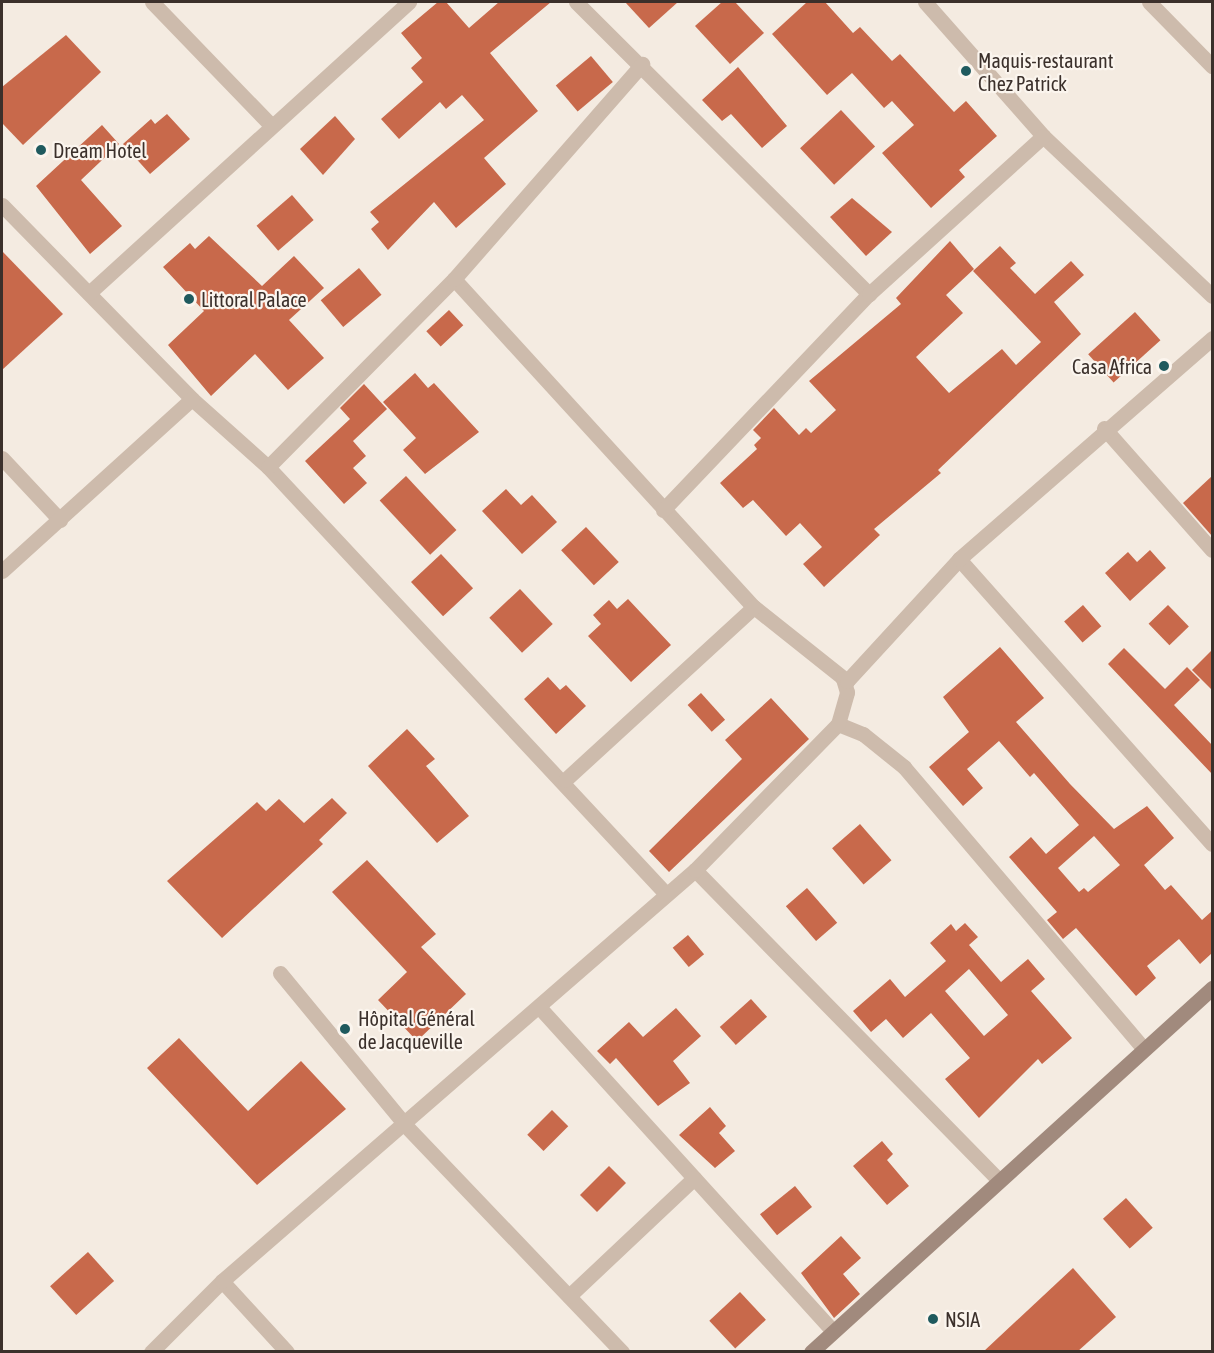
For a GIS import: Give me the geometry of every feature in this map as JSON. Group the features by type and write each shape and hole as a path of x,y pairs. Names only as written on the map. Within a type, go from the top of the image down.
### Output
{"street":[{"path":"152,2 270,124"},
{"path":"89,294 270,124 409,2"},
{"path":"576,2 642,64 868,294"},
{"path":"925,2 1043,136 1212,296"},
{"path":"1149,2 1212,66"},
{"path":"268,467 453,279 642,64"},
{"path":"663,510 868,294 1043,136"},
{"path":"2,205 192,399 268,467 565,780 666,894"},
{"path":"453,279 754,607 847,681"},
{"path":"847,681 959,560 1104,428 1212,338"},
{"path":"2,571 192,399"},
{"path":"1104,428 1212,550"},
{"path":"2,458 60,520"},
{"path":"959,560 1212,844"},
{"path":"565,780 754,607"},
{"path":"151,1352 222,1281 406,1126 695,870 838,724 847,692 843,678 847,681"},
{"path":"838,724 863,734 904,767 1144,1049"},
{"path":"695,870 999,1179"},
{"path":"280,973 406,1126 622,1352"},
{"path":"812,1352 999,1179 1212,988"},
{"path":"540,1008 833,1331"},
{"path":"569,1296 694,1178"},
{"path":"222,1281 287,1352"}],"building":[{"path":"438,2 446,2 469,28 499,2 551,2 490,53 538,111 484,158 506,184 456,228 434,202 388,250 371,229 379,222 370,212 484,120 462,95 446,109 440,102 399,139 381,119 423,82 411,68 422,58 401,33"},
{"path":"625,2 678,2 649,28"},
{"path":"722,2 735,2 764,33 730,64 695,26"},
{"path":"807,2 825,2 853,33 860,27 892,61 900,54 954,112 966,101 997,136 959,170 965,177 931,208 882,153 914,125 892,101 884,108 852,73 827,95 772,34"},
{"path":"66,35 101,72 23,145 2,123 2,87"},
{"path":"591,56 613,82 578,112 556,86"},
{"path":"738,67 787,126 762,148 731,114 722,121 702,100"},
{"path":"841,110 875,147 834,185 800,148"},
{"path":"167,114 190,139 150,174 123,144 151,119 155,124"},
{"path":"335,116 355,139 323,175 300,149"},
{"path":"102,125 119,144 81,180 122,226 90,254 36,186"},
{"path":"292,195 314,220 278,251 257,226"},
{"path":"852,198 892,232 866,256 830,217"},
{"path":"209,236 262,286 294,256 324,288 289,320 324,358 288,390 255,354 211,396 168,345 204,311 163,267 190,243 195,249"},
{"path":"950,241 974,269 946,295 963,313 916,357 949,393 1002,349 1016,365 1041,342 973,271 1000,246 1016,263 1010,268 1035,294 1071,261 1084,275 1054,302 1081,334 938,470 941,473 874,529 880,535 824,587 803,564 822,547 800,523 786,536 753,500 743,508 720,483 757,449 754,445 761,438 753,430 774,408 799,435 806,428 811,433 836,410 809,381 901,304 896,298"},
{"path":"2,251 63,314 2,370"},
{"path":"359,268 381,295 343,327 321,300"},
{"path":"449,310 463,325 441,347 426,331"},
{"path":"1135,312 1160,340 1114,382 1088,354"},
{"path":"415,373 428,388 434,383 479,432 425,474 403,450 416,438 383,402"},
{"path":"364,384 387,409 353,441 366,456 353,468 367,483 344,504 305,461 350,419 340,408"},
{"path":"406,476 456,530 430,555 380,501"},
{"path":"1212,476 1212,536 1183,503"},
{"path":"506,489 521,505 532,495 557,522 522,554 482,511"},
{"path":"586,527 619,562 594,585 561,550"},
{"path":"1150,550 1166,568 1130,601 1105,573 1128,552 1137,562"},
{"path":"441,554 473,588 443,616 411,582"},
{"path":"520,589 553,624 522,653 489,618"},
{"path":"628,599 671,645 631,682 588,636 601,624 593,615 609,600 617,609"},
{"path":"1083,605 1101,626 1083,643 1064,621"},
{"path":"1168,605 1189,627 1169,645 1149,624"},
{"path":"1000,647 1044,698 1016,722 1070,784 1114,829 1147,806 1174,838 1144,865 1165,890 1171,885 1202,920 1212,911 1212,953 1200,964 1179,939 1147,966 1156,978 1136,996 1076,928 1063,939 1047,920 1057,912 1009,857 1031,837 1046,854 1079,825 1034,773 1030,777 999,741 967,769 983,788 963,806 929,767 969,732 943,697","holes":["1094,836 1120,865 1088,892 1084,888 1079,892 1058,868"]},
{"path":"1124,648 1165,689 1187,667 1200,680 1174,705 1212,745 1212,774 1108,664"},
{"path":"1212,650 1212,690 1192,670"},
{"path":"548,677 560,690 566,685 586,706 556,734 524,699"},
{"path":"701,693 725,720 712,732 688,705"},
{"path":"771,698 809,739 669,872 649,851 742,759 725,740"},
{"path":"407,729 435,759 426,766 469,816 437,843 368,766"},
{"path":"332,798 347,813 319,840 323,844 222,938 167,881 257,802 266,811 279,799 304,823"},
{"path":"860,824 891,860 864,885 832,848"},
{"path":"367,860 436,934 421,947 466,994 417,1041 378,1000 407,972 332,892"},
{"path":"807,888 837,923 816,941 786,906"},
{"path":"965,923 978,937 969,945 1001,982 1028,959 1045,979 1031,991 1072,1038 1042,1064 1038,1059 979,1118 945,1079 970,1058 931,1013 903,1038 886,1019 871,1032 853,1011 890,979 905,997 946,961 930,943 951,924 956,931","holes":["969,969 1008,1015 984,1036 945,991"]},
{"path":"688,935 704,954 689,967 673,948"},
{"path":"751,999 767,1017 736,1045 720,1027"},
{"path":"676,1008 701,1036 673,1061 690,1083 658,1106 616,1058 610,1064 597,1051 629,1022 643,1037"},
{"path":"179,1038 248,1111 301,1061 346,1109 257,1185 147,1068"},
{"path":"710,1107 726,1126 719,1133 735,1151 715,1168 679,1135"},
{"path":"552,1110 568,1126 544,1151 527,1135"},
{"path":"882,1141 893,1154 887,1160 909,1186 887,1205 853,1166"},
{"path":"609,1166 626,1183 597,1212 580,1195"},
{"path":"795,1186 812,1207 777,1235 760,1214"},
{"path":"1126,1198 1153,1228 1130,1248 1103,1219"},
{"path":"841,1236 861,1258 843,1274 860,1294 834,1318 801,1273"},
{"path":"88,1252 114,1281 76,1315 50,1286"},
{"path":"1073,1268 1116,1317 1077,1352 983,1352"},
{"path":"740,1292 766,1320 735,1348 709,1321"}],"place":[{"name":"Maquis-restaurant Chez Patrick","path":"966,71"},
{"name":"Dream Hotel","path":"41,150"},
{"name":"Littoral Palace","path":"189,299"},
{"name":"Casa Africa","path":"1164,366"},
{"name":"Hôpital Général de Jacqueville","path":"345,1029"},
{"name":"NSIA","path":"933,1319"}]}
